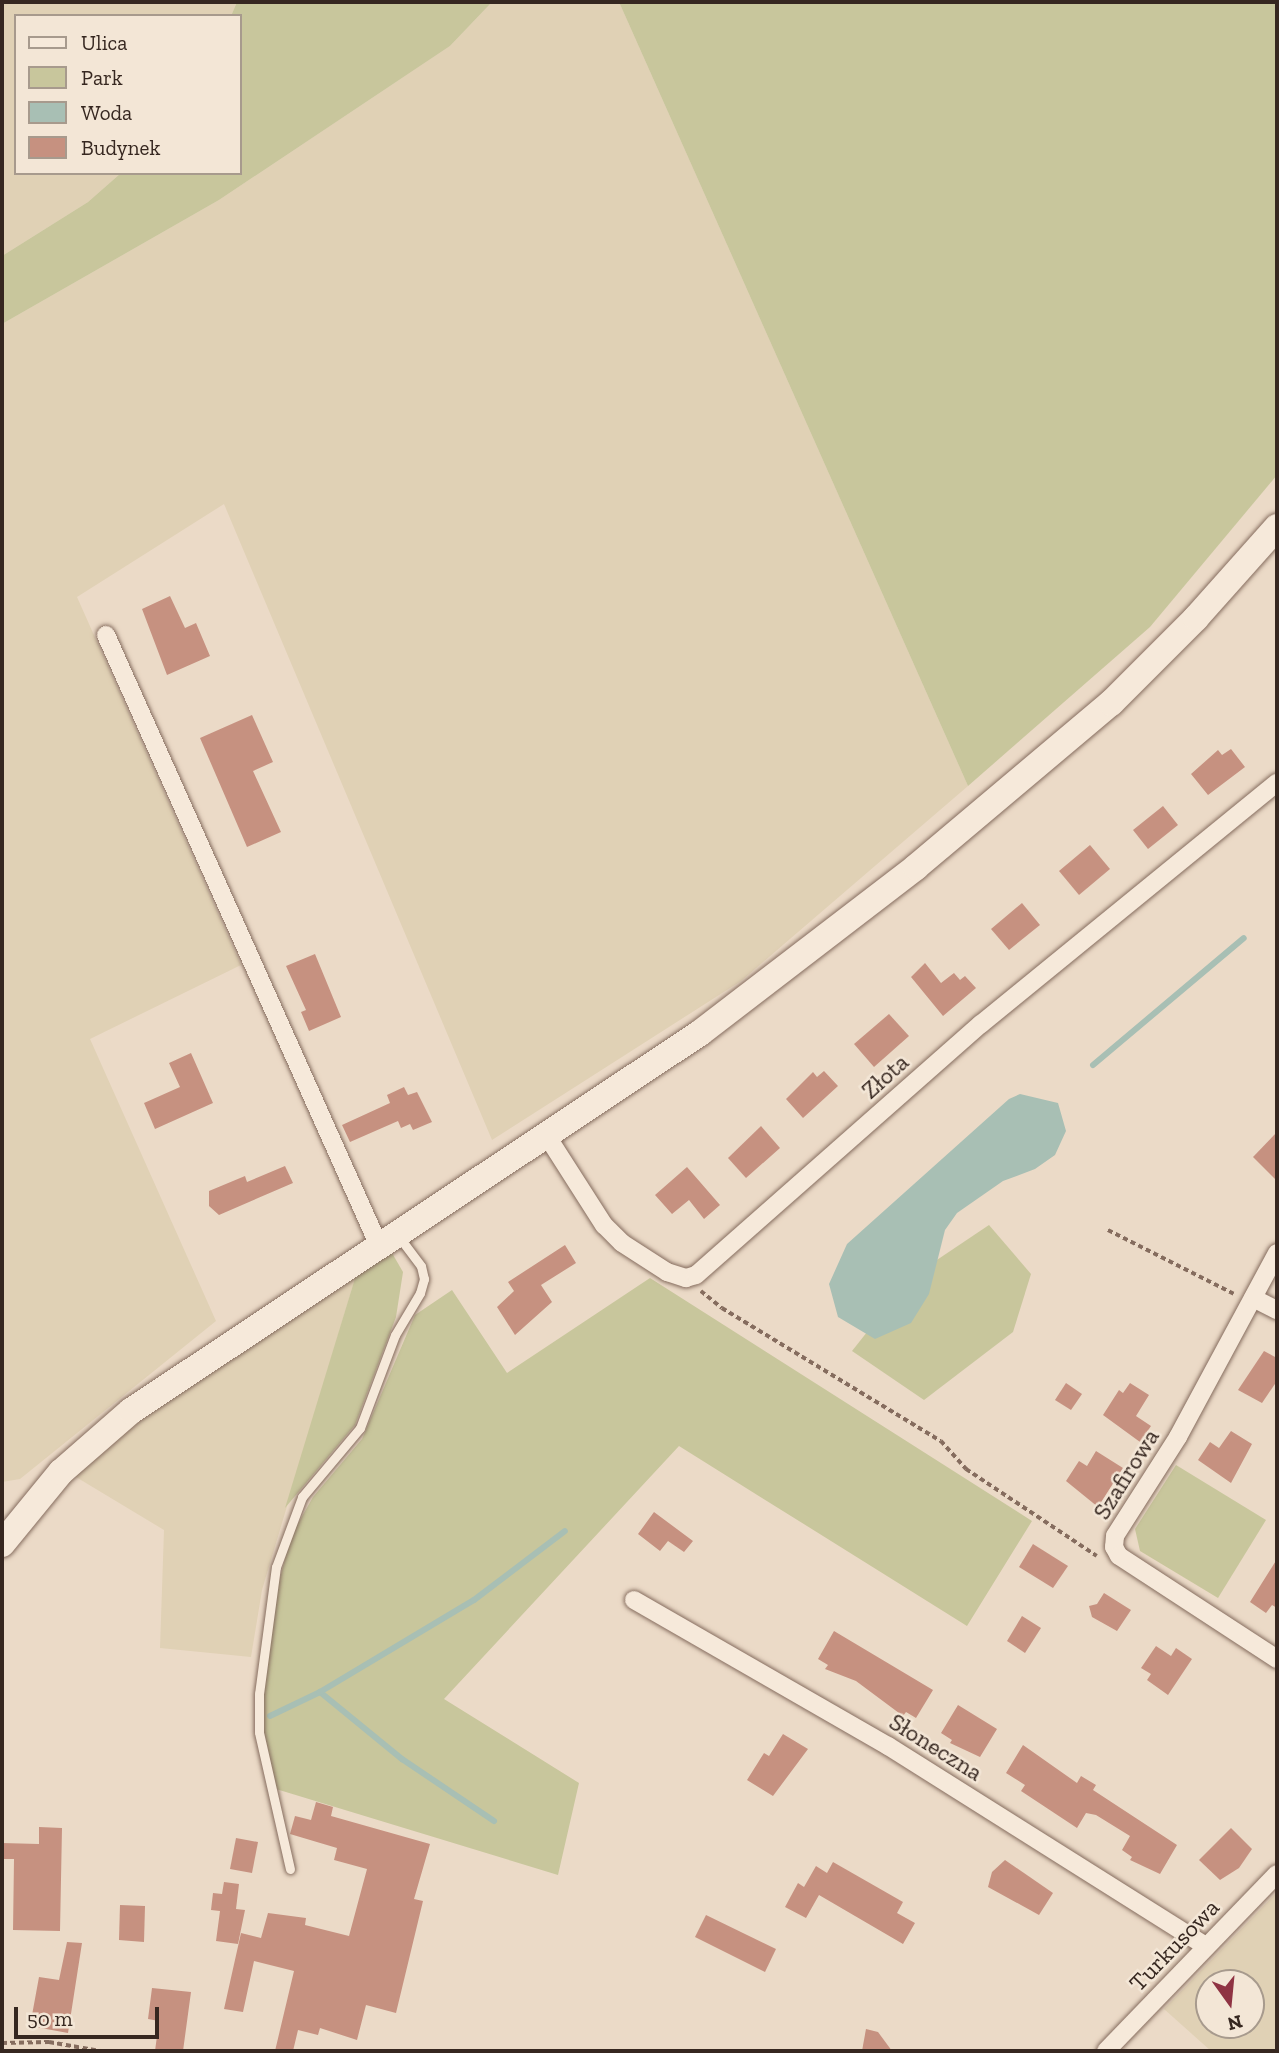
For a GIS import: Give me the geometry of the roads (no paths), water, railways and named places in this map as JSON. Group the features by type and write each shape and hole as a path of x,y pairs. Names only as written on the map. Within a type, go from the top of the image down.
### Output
{"street":[{"path":"2,1544 61,1472 122,1418 699,1034 1035,770 1148,668 1277,527"},
{"path":"106,635 389,1241"},
{"name":"Złota","path":"547,1136 604,1225 667,1272 686,1278 704,1269 981,1024 1277,783"},
{"name":"Szafirowa","path":"1277,1252 1247,1297 1178,1437 1115,1536 1114,1547 1119,1556 1277,1659"},
{"path":"1247,1297 1277,1310"},
{"name":"Słoneczna","path":"634,1600 888,1746 1206,1946"},
{"name":"Turkusowa","path":"1106,2051 1277,1874"}],"lane":[{"path":"290,1869 259,1732 259,1694 276,1567 302,1497 360,1427 395,1335 420,1293 424,1279 421,1266 389,1241"}],"water":[{"path":"1020,1094 1058,1103 1066,1131 1055,1155 1035,1169 1003,1181 957,1213 945,1230 929,1294 911,1323 875,1339 838,1317 829,1284 847,1244 1009,1099"}],"waterway":[{"path":"1093,1065 1244,938"},
{"path":"270,1716 320,1692 474,1600 565,1531"},
{"path":"320,1692 402,1759 494,1821"}]}
